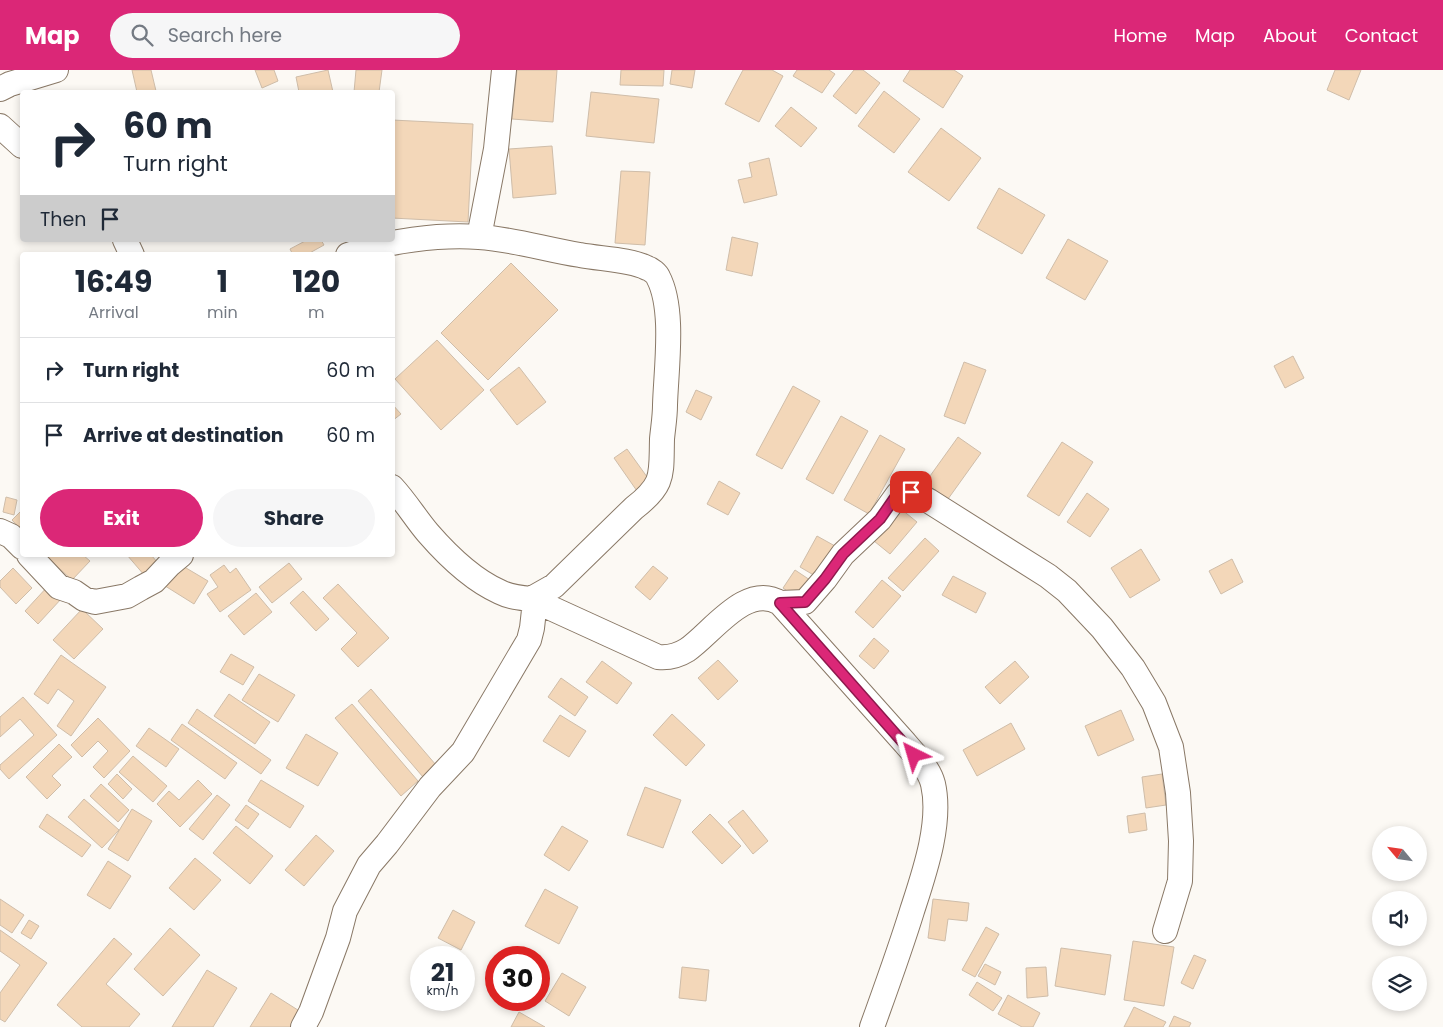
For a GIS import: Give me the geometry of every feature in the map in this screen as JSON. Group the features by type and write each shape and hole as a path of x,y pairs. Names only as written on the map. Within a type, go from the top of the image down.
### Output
{"street":[{"path":"0,89 10,84 56,70"},
{"path":"480,236 496,149 504,70"},
{"path":"0,126 20,144"},
{"path":"358,252 396,243 442,237 480,236 580,256 634,263 648,268 658,276 667,310 668,328 661,476 658,484 646,499 634,508 554,586 533,600"},
{"path":"395,491 427,532 474,576 500,592 533,600 654,656 668,657 687,650 725,614 748,602 766,597 772,598 780,603 905,743 924,767 932,782 935,811 929,859 903,942 872,1027"},
{"path":"780,603 805,602 843,554 880,519 896,496 906,492 917,494 929,501 1048,576 1067,591 1102,628 1133,668 1154,704 1171,747 1178,793 1181,841 1180,881 1165,931"},
{"path":"0,531 10,536 20,546"},
{"path":"31,557 59,587 95,602 127,596 154,581 179,557"},
{"path":"303,1027 311,1012 338,938 345,911 369,864 387,844 430,787 463,752 473,736 529,640 532,628 533,600"}],"building":[{"path":"132,70 151,70 156,90 137,90"},
{"path":"255,70 274,70 278,81 262,88"},
{"path":"328,70 333,90 299,90 296,77"},
{"path":"356,70 382,70 379,90 354,90"},
{"path":"517,70 557,70 553,122 512,119"},
{"path":"621,70 664,70 663,86 620,85"},
{"path":"672,70 695,70 692,88 670,84"},
{"path":"743,70 772,70 783,76 759,122 725,104"},
{"path":"797,70 829,70 835,74 822,93 793,76"},
{"path":"854,70 863,70 880,83 856,114 833,96"},
{"path":"910,70 954,70 963,76 943,108 903,81"},
{"path":"1335,70 1361,70 1349,100 1327,90"},
{"path":"884,91 920,119 894,153 858,126"},
{"path":"591,92 659,99 654,143 586,136"},
{"path":"791,107 817,128 801,147 775,126"},
{"path":"395,120 473,124 468,222 395,218"},
{"path":"941,128 981,158 949,201 908,172"},
{"path":"552,146 556,194 513,198 509,149"},
{"path":"769,158 777,195 744,203 738,180 752,177 749,163"},
{"path":"621,171 650,172 645,245 615,243"},
{"path":"999,188 1045,215 1022,254 977,228"},
{"path":"732,237 758,243 752,276 726,270"},
{"path":"1068,239 1108,261 1085,300 1046,278"},
{"path":"303,242 322,242 324,245 311,252 292,252 290,249"},
{"path":"511,263 558,310 488,380 441,333"},
{"path":"437,340 484,390 441,430 395,379"},
{"path":"1293,356 1304,378 1285,388 1274,366"},
{"path":"964,362 986,370 965,424 944,416"},
{"path":"519,367 546,402 517,425 490,390"},
{"path":"793,386 820,401 782,469 756,455"},
{"path":"696,390 712,397 701,420 686,412"},
{"path":"395,407 401,414 395,419"},
{"path":"841,416 868,431 833,494 806,479"},
{"path":"880,435 905,449 869,514 844,500"},
{"path":"958,437 981,453 948,499 925,483"},
{"path":"1062,442 1093,462 1059,516 1027,496"},
{"path":"627,449 650,481 637,491 614,458"},
{"path":"719,481 740,493 728,515 707,504"},
{"path":"1087,493 1109,509 1090,537 1067,522"},
{"path":"6,497 17,500 14,515 3,512"},
{"path":"901,509 917,522 890,554 874,541"},
{"path":"20,512 20,529 12,520"},
{"path":"817,536 835,546 817,577 800,567"},
{"path":"925,538 939,551 903,591 888,578"},
{"path":"1141,549 1160,580 1130,598 1111,568"},
{"path":"85,557 90,561 72,580 48,558"},
{"path":"129,557 153,557 159,564 145,576"},
{"path":"1232,559 1243,582 1221,594 1209,571"},
{"path":"176,562 208,581 194,604 162,584"},
{"path":"289,563 302,579 272,603 259,587"},
{"path":"224,565 230,573 236,568 251,590 220,612 207,594 218,587 210,575"},
{"path":"653,566 668,578 650,600 635,587"},
{"path":"13,568 32,588 16,604 0,587 0,581"},
{"path":"795,570 813,582 800,600 783,588"},
{"path":"953,576 986,593 976,613 942,595"},
{"path":"882,580 901,596 873,628 855,612"},
{"path":"338,584 389,638 358,667 341,649 357,633 323,598"},
{"path":"49,585 62,598 38,624 25,611"},
{"path":"303,591 329,619 316,631 290,603"},
{"path":"256,593 272,612 244,635 228,616"},
{"path":"82,609 103,629 74,659 53,640"},
{"path":"874,638 889,651 874,669 859,656"},
{"path":"231,654 254,667 243,685 220,672"},
{"path":"61,655 106,687 71,736 57,726 74,701 58,689 48,704 34,694"},
{"path":"718,660 738,681 718,700 698,678"},
{"path":"602,661 632,683 617,704 586,682"},
{"path":"1015,661 1029,677 1000,704 985,687"},
{"path":"259,674 295,695 278,722 242,700"},
{"path":"561,678 588,697 575,716 548,697"},
{"path":"371,689 436,765 423,777 358,701"},
{"path":"229,694 270,722 255,744 214,716"},
{"path":"23,697 57,735 9,779 0,769 0,765 34,735 20,719 0,737 0,717"},
{"path":"352,704 418,781 401,796 335,718"},
{"path":"197,709 271,760 261,774 188,723"},
{"path":"1121,710 1134,740 1098,756 1085,726"},
{"path":"672,714 705,745 686,766 653,735"},
{"path":"560,715 586,731 569,757 543,741"},
{"path":"98,718 130,751 104,778 93,767 108,751 98,741 82,757 71,745"},
{"path":"1011,723 1025,749 977,776 963,750"},
{"path":"182,724 237,763 225,779 171,740"},
{"path":"149,728 179,749 166,767 136,746"},
{"path":"306,734 338,753 318,786 286,768"},
{"path":"59,744 72,757 52,776 61,785 47,799 26,777"},
{"path":"133,756 167,786 153,802 119,772"},
{"path":"117,774 132,789 123,799 108,784"},
{"path":"1162,774 1166,805 1146,808 1142,777"},
{"path":"198,780 212,794 180,827 157,804 169,791 179,800"},
{"path":"261,780 304,806 290,828 248,801"},
{"path":"101,784 129,810 118,822 90,796"},
{"path":"645,787 681,800 663,848 627,835"},
{"path":"217,795 230,805 203,840 189,829"},
{"path":"84,799 119,830 102,848 68,817"},
{"path":"246,805 259,814 248,829 235,820"},
{"path":"132,809 152,821 128,861 108,849"},
{"path":"743,810 768,841 753,854 728,822"},
{"path":"1145,813 1147,830 1129,833 1127,816"},
{"path":"47,814 91,845 82,857 39,827"},
{"path":"710,814 741,846 722,864 692,832"},
{"path":"236,826 273,856 250,884 213,853"},
{"path":"562,826 588,841 569,871 544,855"},
{"path":"316,835 334,851 304,886 285,870"},
{"path":"195,858 221,880 194,910 169,888"},
{"path":"108,861 131,876 110,909 87,895"},
{"path":"545,889 578,907 559,944 525,926"},
{"path":"0,899 24,915 12,933 0,925"},
{"path":"933,899 969,903 967,921 948,919 945,941 928,938"},
{"path":"453,910 475,922 463,946 453,946 438,938"},
{"path":"29,920 39,926 31,939 21,933"},
{"path":"986,927 999,934 975,977 962,970"},
{"path":"170,928 200,955 163,996 134,969"},
{"path":"0,930 47,963 5,1022 0,1019 0,993 20,965 0,951"},
{"path":"114,938 132,954 106,984 140,1014 129,1027 82,1027 57,1005"},
{"path":"1133,941 1174,947 1164,1006 1124,1000"},
{"path":"1061,948 1111,955 1105,995 1055,986"},
{"path":"1194,955 1206,960 1193,989 1181,983"},
{"path":"985,964 1001,972 995,985 978,976"},
{"path":"682,967 709,970 706,1001 679,998"},
{"path":"1046,967 1048,996 1027,998 1026,968"},
{"path":"207,970 237,988 213,1027 172,1027"},
{"path":"562,973 586,987 569,1016 550,1004 550,993"},
{"path":"977,982 1002,998 993,1011 969,995"},
{"path":"271,993 301,1012 292,1027 250,1027"},
{"path":"1008,995 1040,1013 1033,1027 1022,1027 998,1014"},
{"path":"1134,1007 1166,1022 1163,1027 1124,1027"},
{"path":"519,1012 545,1027 511,1027"},
{"path":"1174,1016 1191,1023 1189,1027 1169,1027"}],"route":[{"path":"911,492 901,493 896,496 880,519 859,541 843,554 805,602 780,603 914,755"}]}
